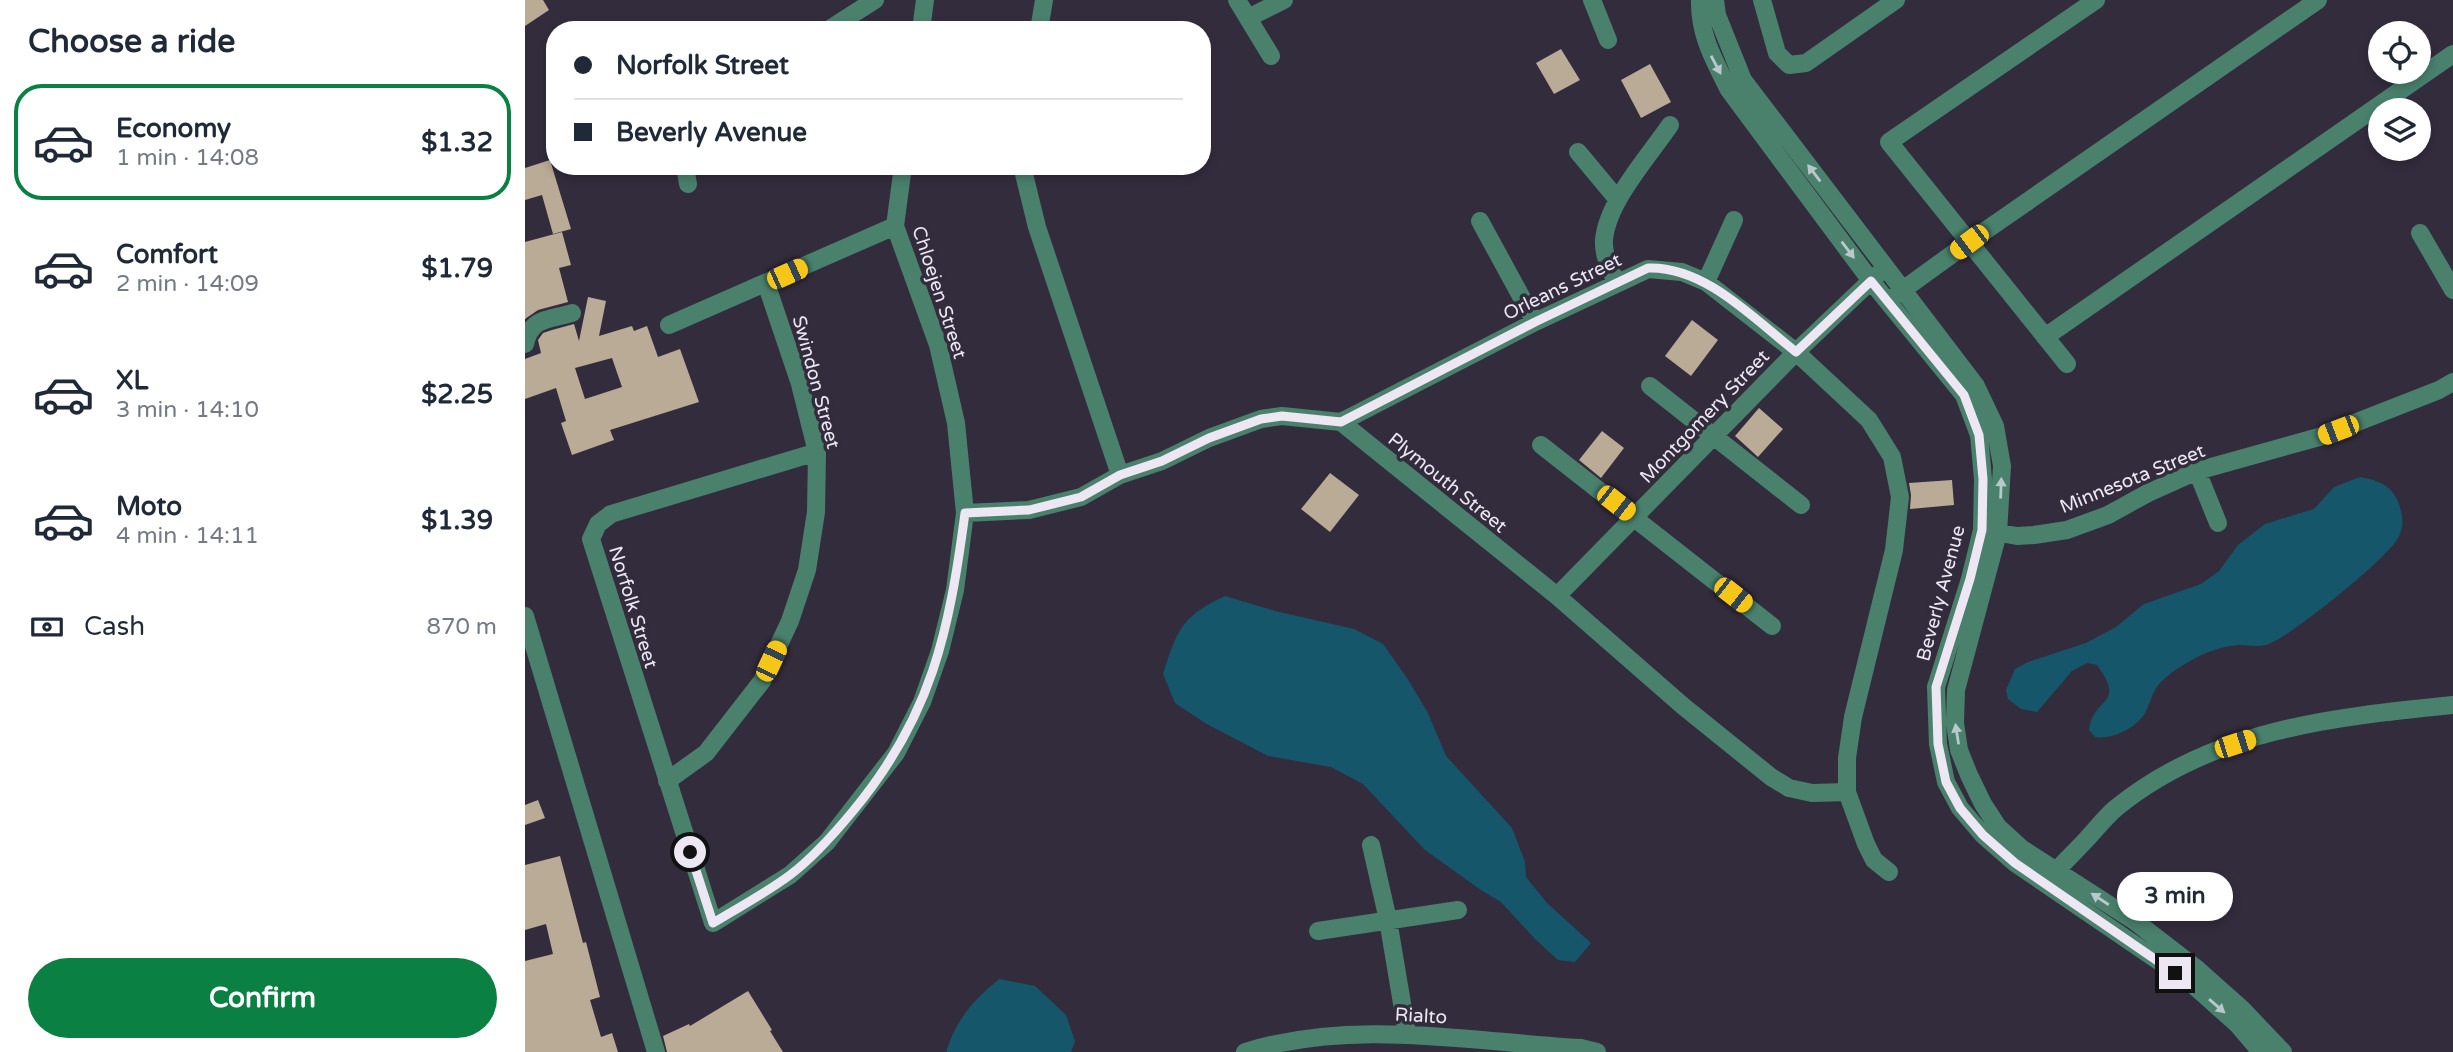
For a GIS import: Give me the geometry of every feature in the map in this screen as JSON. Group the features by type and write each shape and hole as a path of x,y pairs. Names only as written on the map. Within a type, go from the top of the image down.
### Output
{"street":[{"path":"842,21 875,0"},
{"path":"922,21 925,0"},
{"path":"1040,21 1044,0"},
{"path":"1237,0 1271,56"},
{"path":"1248,18 1284,0"},
{"path":"1593,0 1608,40"},
{"name":"Beverly Avenue","path":"1700,0 1700,21 1711,56 1729,90 1871,281 1964,395 1979,435 1990,531"},
{"name":"Beverly Avenue","path":"1715,0 1717,15 1743,80 1976,386 1995,426 2002,466 1956,691 1955,723 1959,750 1983,803 1998,827 2051,877 2191,983 2237,1024 2261,1052"},
{"path":"1762,0 1777,53 1789,65 1806,63 1891,1"},
{"path":"2067,364 1889,142 2096,0"},
{"path":"1887,301 2318,0"},
{"path":"2045,337 2453,54"},
{"path":"1616,282 1606,259 1604,240 1618,200 1671,125"},
{"path":"1578,152 1618,200"},
{"name":"Chloejen Street","path":"713,923 790,876 827,842 863,799 897,752 922,702 940,651 955,590 965,513 956,423 938,345 895,226 902,175"},
{"path":"1024,175 1037,227 1120,475"},
{"path":"1706,282 1734,220"},
{"path":"1480,221 1535,322"},
{"path":"669,325 895,226"},
{"path":"2420,233 2453,290"},
{"name":"Orleans Street","path":"1341,422 1535,322 1648,268 1682,272 1706,282 1796,352 1869,420 1892,457 1900,496 1894,550 1853,716 1847,758 1847,792"},
{"name":"Montgomery Street","path":"1557,596 1796,352 1885,268"},
{"name":"Swindon Street","path":"667,781 706,753 762,681 784,633 807,570 815,512 817,452 800,384 766,283"},
{"path":"525,344 528,331 535,323 572,313"},
{"name":"Minnesota Street","path":"1990,531 2034,535 2067,530 2108,515 2197,471 2319,437 2453,382"},
{"path":"1650,386 1801,505"},
{"path":"965,513 1029,510 1081,497 1120,475 1162,461 1209,438 1261,419 1282,416 1341,422"},
{"name":"Plymouth Street","path":"1341,422 1557,596 1683,706 1771,777 1789,788 1811,793 1847,792"},
{"path":"1541,445 1772,626"},
{"name":"Norfolk Street","path":"713,923 591,539 598,524 611,514 817,452"},
{"path":"2197,471 2218,523"},
{"path":"525,616 656,1052"},
{"path":"2051,877 2114,809 2157,778 2215,751 2297,724 2369,712 2453,705"},
{"path":"1847,792 1874,860 1889,872"},
{"path":"1371,845 1388,919 1407,1033"},
{"name":"Beverly Avenue","path":"2051,877 2136,922 2197,969 2242,1009 2283,1052"},
{"path":"1318,931 1458,910"},
{"name":"Rialto","path":"1245,1052 1279,1041 1407,1033 1581,1048 1597,1052"}],"water":[{"path":"2360,477 2380,482 2394,494 2402,515 2398,538 2358,579 2278,640 2263,646 2239,645 2223,648 2187,663 2159,684 2145,713 2136,724 2109,737 2095,737 2089,730 2096,711 2109,695 2105,678 2097,665 2087,663 2072,671 2037,712 2021,709 2008,699 2006,690 2015,669 2028,662 2086,643 2116,627 2144,604 2201,584 2219,571 2238,545 2265,524 2314,509 2334,487"},
{"path":"1225,596 1275,611 1354,629 1383,644 1428,713 1446,756 1512,828 1525,862 1526,877 1547,903 1591,943 1575,962 1558,960 1501,902 1425,850 1363,784 1331,767 1268,756 1205,723 1175,703 1163,674 1178,635 1190,618"},
{"path":"999,979 1035,986 1066,1015 1075,1041 1071,1052 946,1052 955,1029 967,1011"}],"building":[{"path":"525,0 543,0 549,10 525,26"},
{"path":"1561,49 1580,80 1554,94 1536,63"},
{"path":"1650,64 1671,102 1641,118 1621,80"},
{"path":"546,161 546,175 555,175 571,229 553,234 542,195 525,200 525,168"},
{"path":"562,232 571,265 559,268 568,302 538,310 525,319 525,242"},
{"path":"588,297 606,301 599,336 632,326 634,331 647,326 658,357 680,349 699,402 610,430 614,440 572,455 561,423 566,421 556,388 525,399 525,359 541,353 538,340 543,333 574,324 579,341","holes":["612,358 622,387 585,399 575,368"]},
{"path":"1692,320 1718,340 1691,376 1665,356"},
{"path":"1759,408 1783,429 1758,457 1735,436"},
{"path":"1602,431 1624,448 1601,478 1579,460"},
{"path":"1330,473 1359,495 1330,532 1301,509"},
{"path":"1952,480 1954,505 1910,509 1909,483"},
{"path":"538,800 545,818 525,825 525,805"},
{"path":"560,856 600,997 590,1000 601,1037 612,1033 618,1052 525,1052 525,961 553,954 546,924 525,930 525,865"},
{"path":"748,991 783,1052 667,1052 663,1036 689,1024 690,1026"}],"route":[{"path":"690,852 713,923 790,876 827,842 863,799 897,752 922,702 940,651 955,590 965,513 1029,510 1081,497 1120,475 1162,461 1209,438 1261,419 1282,416 1341,422 1535,322 1648,268 1682,272 1706,282 1796,352 1871,281 1964,395 1979,435 1983,479 1982,530 1970,579 1936,687 1938,744 1946,782 1960,808 1983,835 2015,863 2175,973"}]}
